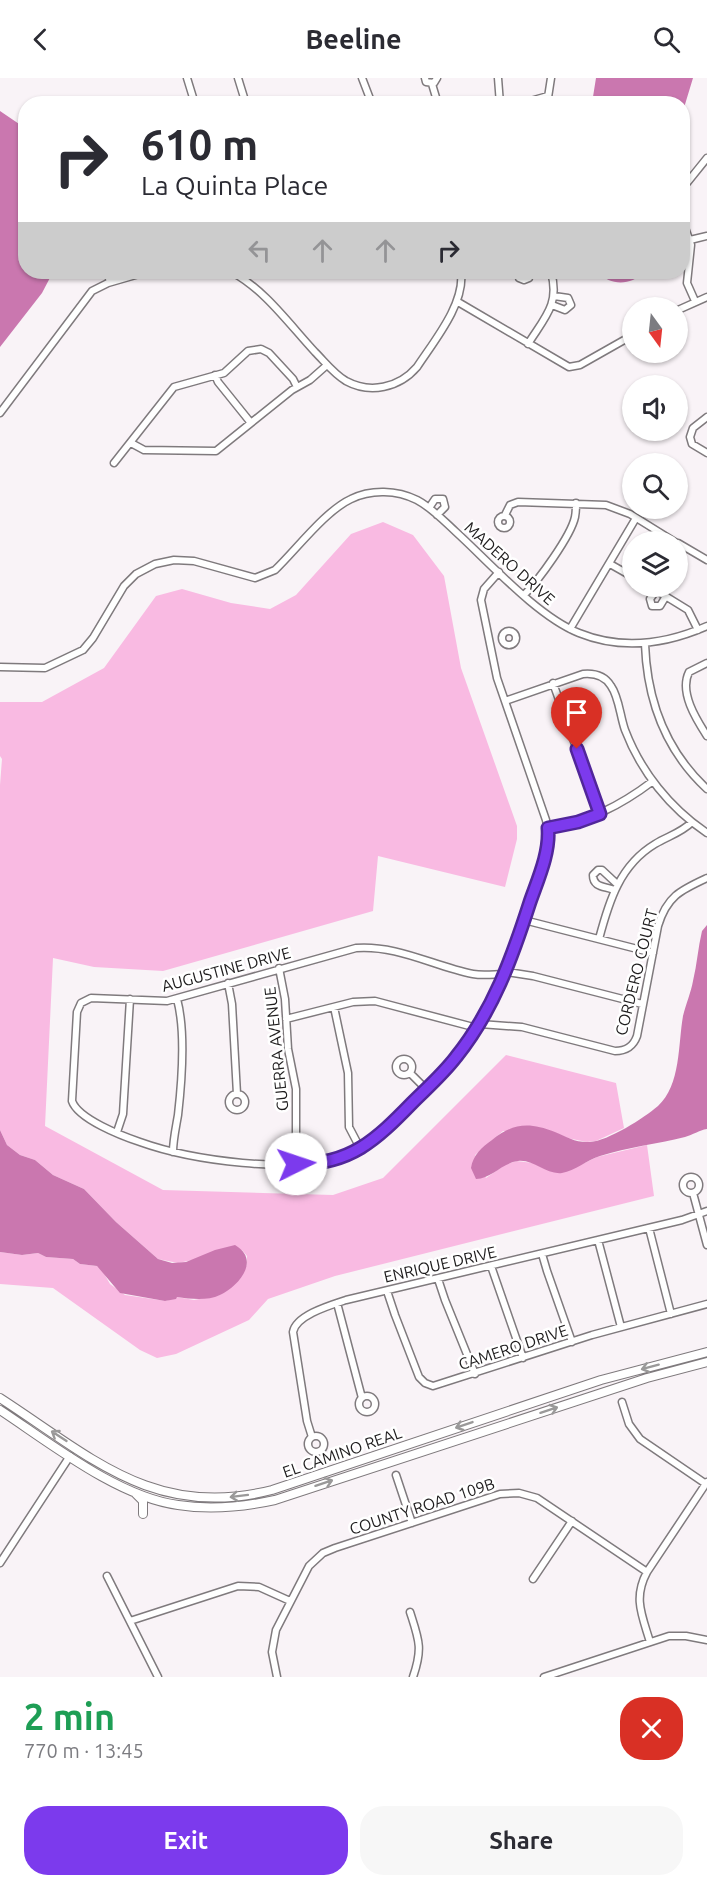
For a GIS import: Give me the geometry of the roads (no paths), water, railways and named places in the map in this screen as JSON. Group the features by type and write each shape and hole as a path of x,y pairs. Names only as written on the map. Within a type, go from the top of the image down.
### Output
{"main road":[{"name":"EL CAMINO REAL","path":"0,1398 109,1471 168,1493 200,1498 222,1498 272,1490 601,1380 707,1352"},
{"name":"EL CAMINO REAL","path":"0,1410 70,1456 135,1493 178,1505 245,1506 274,1500 625,1385 707,1362"},
{"path":"70,1456 75,1447"},
{"path":"272,1490 274,1500"},
{"path":"135,1493 143,1500 143,1514 149,1503 156,1500"}],"street":[{"path":"187,78 193,96"},
{"path":"238,78 244,96"},
{"path":"362,78 369,96"},
{"path":"424,78 426,82 432,84"},
{"path":"432,84 437,78"},
{"path":"498,78 499,96"},
{"path":"549,96 551,78"},
{"path":"432,84 436,96"},
{"path":"690,179 707,158"},
{"path":"690,262 690,240 707,236"},
{"path":"0,413 92,291 121,279"},
{"path":"243,279 250,283 338,375 358,387 376,388 395,384 417,367 458,302 462,279"},
{"path":"528,344 552,305 555,285 553,279"},
{"path":"687,279 695,301"},
{"path":"552,305 565,310 572,305 568,298 554,296"},
{"path":"688,305 707,297"},
{"path":"458,302 564,366 572,367 622,341"},
{"path":"114,463 177,385 224,373 248,351 261,349 269,353 287,372 297,387"},
{"path":"131,443 144,450 213,451 223,446 297,387 310,380 327,364"},
{"path":"215,375 251,423"},
{"path":"707,417 693,428 690,437 692,444 707,453"},
{"name":"MADERO DRIVE","path":"0,667 45,668 77,653 93,638 124,586 136,574 154,564 174,560 194,561 248,577 262,577 275,570 331,512 350,499 368,493 391,492 409,497 429,508 545,614 570,629 607,641 645,644 681,637 707,626"},
{"name":"MADERO DRIVE","path":"429,508 435,500 443,499 445,507 437,515"},
{"path":"506,515 510,505 518,502 606,505 622,512"},
{"path":"524,595 543,573 574,520 576,503"},
{"path":"570,629 635,519"},
{"path":"638,519 658,531"},
{"path":"688,549 707,560"},
{"path":"610,564 622,571"},
{"name":"AUGUSTINE DRIVE","path":"499,572 483,589 481,596 489,641 497,678 548,828 544,859 506,973 478,1026 456,1057 379,1136 360,1149 332,1160 296,1164 227,1161 172,1152 143,1143 79,1113 72,1101 77,1012 81,1003 91,998 161,1001 177,999 345,950 367,947 400,951 473,974 506,973 533,976 642,1004"},
{"path":"652,597 652,606 660,606 665,597"},
{"path":"668,597 688,610 698,630"},
{"path":"489,641 502,639"},
{"path":"645,644 648,679 656,712 674,750 707,789"},
{"path":"707,663 689,672 685,683 690,703 707,736"},
{"path":"505,701 588,673 600,676 614,690 629,739 652,781 675,807 707,833"},
{"path":"553,683 600,814"},
{"path":"548,828 578,822 600,814 629,799 652,781"},
{"path":"599,939 616,887 629,867 646,850 684,830 692,822"},
{"name":"CORDERO COURT","path":"286,1019 364,1001 385,1002 478,1026 522,1027 620,1051 635,1042 660,918 668,903 686,887 707,878"},
{"path":"525,920 653,953"},
{"name":"GUERRA AVENUE","path":"279,968 284,988 288,1049 297,1098 296,1164"},
{"path":"228,983 232,1004 237,1094"},
{"path":"117,1132 123,1114 130,999"},
{"path":"172,1152 179,1103 181,1046 177,999"},
{"path":"334,1007 348,1073 349,1127 360,1149"},
{"path":"410,1073 426,1089"},
{"path":"693,1193 707,1245"},
{"name":"ENRIQUE DRIVE","path":"312,1437 307,1421 293,1338 293,1327 305,1317 337,1303 649,1228 707,1211"},
{"path":"649,1228 671,1314"},
{"path":"598,1240 621,1327"},
{"path":"543,1254 572,1342"},
{"path":"491,1266 523,1358"},
{"path":"438,1279 475,1374"},
{"name":"CAMERO DRIVE","path":"387,1290 394,1316 422,1381 437,1386 621,1327 707,1304"},
{"path":"337,1303 362,1398"},
{"path":"622,1402 629,1424 640,1439 706,1483 647,1572 641,1585 639,1600 651,1642"},
{"path":"0,1563 70,1456"},
{"path":"396,1475 412,1523"},
{"name":"COUNTY ROAD 109B","path":"277,1677 272,1641 309,1566 323,1553 500,1494 512,1492 537,1498 647,1572"},
{"path":"533,1579 572,1521"},
{"path":"107,1576 158,1677"},
{"path":"130,1621 238,1586 259,1587 290,1601"},
{"path":"410,1612 420,1651 413,1677"},
{"path":"544,1677 674,1635 707,1640"}]}
